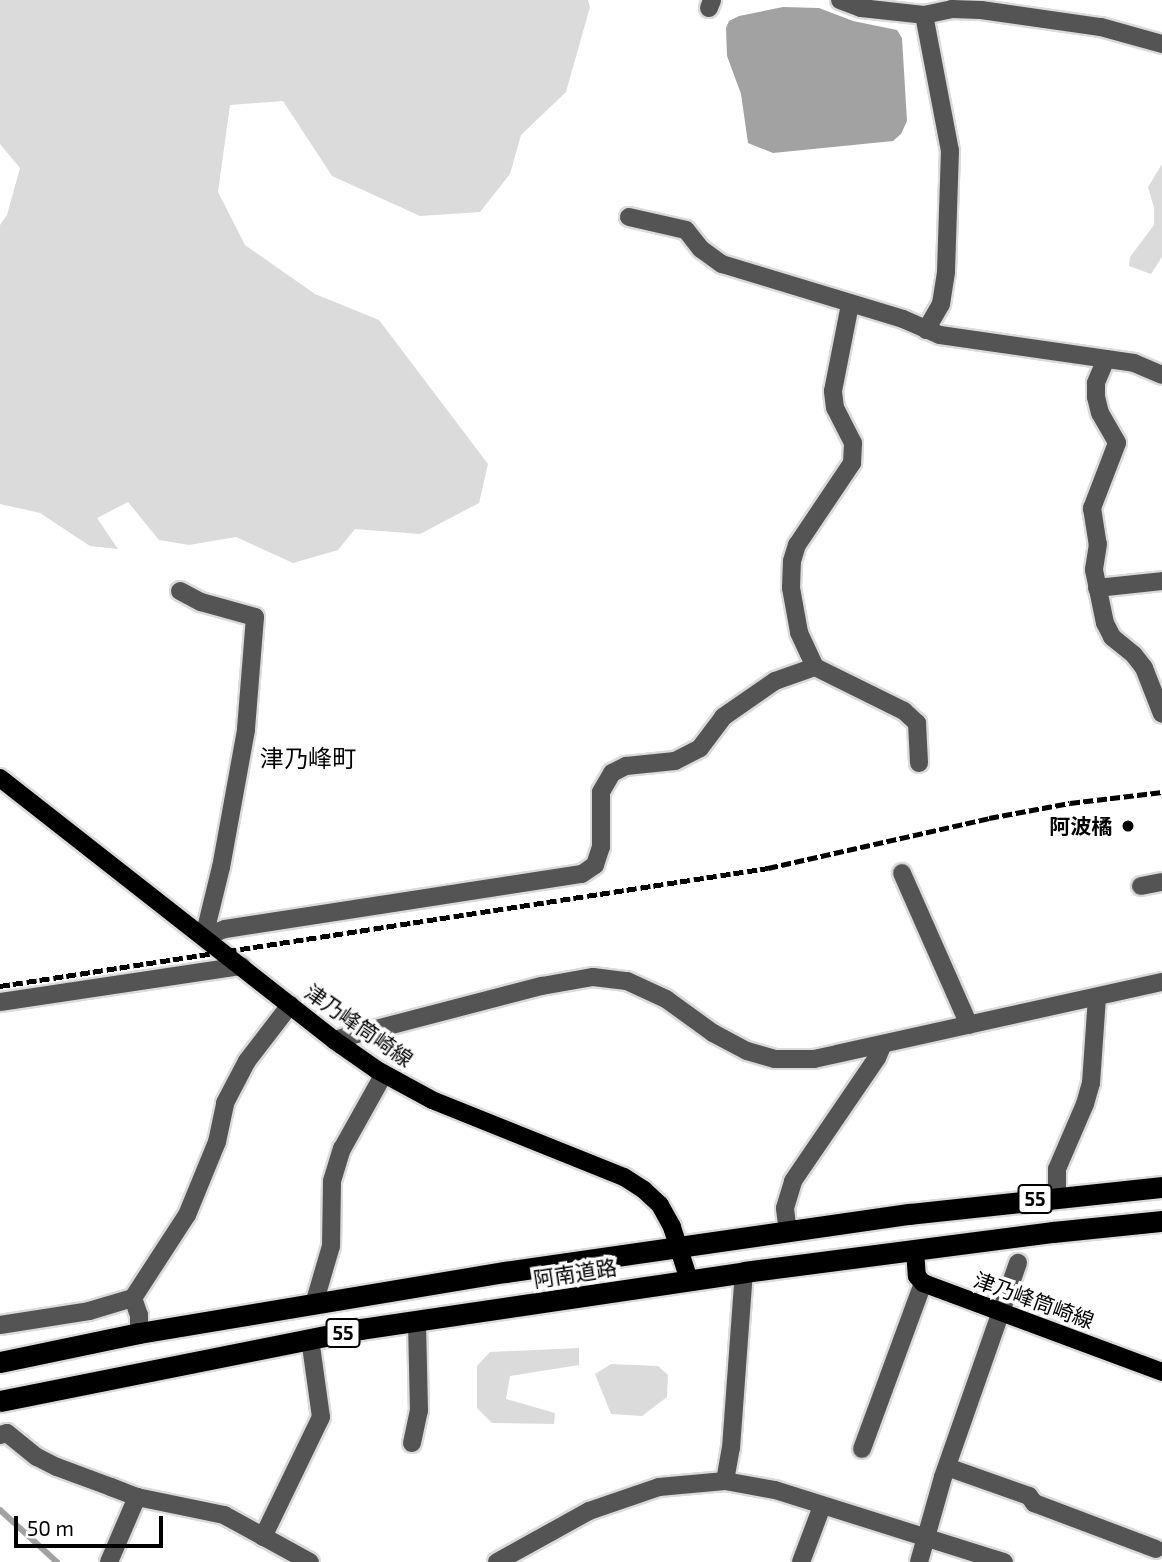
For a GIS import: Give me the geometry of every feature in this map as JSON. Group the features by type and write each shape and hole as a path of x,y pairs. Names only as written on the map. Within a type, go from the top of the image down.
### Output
{"highway":[{"name":"阿南道路","path":"0,1362 139,1333 680,1247 909,1214 1162,1187"},
{"name":"阿南道路","path":"0,1401 310,1339 689,1280 915,1250 1162,1222"}],"main road":[{"name":"津乃峰筒崎線","path":"0,778 334,1040 384,1074 432,1100 624,1177 660,1205 680,1247 689,1280"},
{"path":"915,1250 917,1276 923,1283"},
{"name":"津乃峰筒崎線","path":"923,1283 1162,1371"}],"street":[{"path":"840,0 861,8 924,15 952,9 981,10 1101,27 1162,44"},
{"path":"924,15 950,150 946,271 941,304 926,330"},
{"path":"629,217 686,230 701,249 722,264 902,318 940,335 1134,363 1162,375"},
{"path":"850,304 833,391 835,408 853,443 852,463 797,545 792,561 792,588 799,632 815,667 904,711 917,723 919,763"},
{"path":"1106,359 1096,383 1096,397 1100,413 1117,443 1092,508 1098,544 1094,559 1097,588 1111,637 1134,655 1157,687 1162,714"},
{"path":"1097,588 1162,581"},
{"path":"180,591 201,602 256,617 246,730 204,937"},
{"path":"204,937 225,929 582,874 595,865 601,847 601,792 612,773 626,766 675,761 700,748 723,717 775,681 815,667"},
{"path":"902,873 969,1025"},
{"path":"1141,886 1162,882"},
{"path":"0,1002 241,966"},
{"path":"334,1040 542,986 593,977 627,981 666,999 713,1033 747,1051 775,1059 814,1059 1162,982"},
{"path":"1057,1197 1057,1169 1086,1104 1091,1083 1097,997"},
{"path":"0,1325 89,1311 133,1298 187,1215 217,1142 225,1103 247,1061 290,1005"},
{"path":"788,1233 785,1208 793,1181 877,1058 883,1044"},
{"path":"314,1304 331,1246 332,1181 342,1149 384,1074"},
{"path":"919,1562 947,1467 1018,1264"},
{"path":"725,1480 731,1448 744,1272"},
{"path":"862,1449 923,1283"},
{"path":"133,1298 139,1315 139,1333"},
{"path":"412,1443 419,1410 417,1322"},
{"path":"263,1536 321,1417 310,1339"},
{"path":"0,1435 7,1433 37,1457 57,1468 137,1497 205,1508 224,1515 310,1562"},
{"path":"947,1467 1029,1496 1034,1503 1156,1549"},
{"path":"497,1562 589,1511 659,1488 725,1480 775,1490 897,1526 927,1539 1004,1562"},
{"path":"109,1562 137,1497"},
{"path":"801,1562 822,1506"}],"shaded area":[{"path":"0,0 588,0 590,7 566,92 521,135 510,174 480,212 420,216 332,176 283,101 230,105 218,192 245,245 315,294 379,320 488,464 479,503 420,534 355,529 338,550 293,563 236,537 189,545 159,540 128,502 97,518 118,549 90,546 40,513 0,504 0,225 7,215 20,168 0,144"},
{"path":"783,7 819,8 853,21 897,30 902,38 907,121 901,134 893,141 773,153 748,143 741,94 727,56 726,28 729,21 739,16"},
{"path":"1162,164 1162,257 1151,274 1129,266 1130,257 1154,225 1154,207 1148,187"},
{"path":"579,1348 579,1365 510,1376 506,1399 555,1413 554,1424 492,1423 477,1408 477,1366 490,1352"},
{"path":"611,1364 658,1366 668,1375 667,1397 642,1416 611,1414 595,1374"}],"waterway":[{"path":"0,1510 57,1562"}],"railway":[{"path":"0,986 768,868 989,818 1070,803 1162,792"}],"place":[{"name":"阿波橘","path":"1128,826"}],"district":[{"name":"津乃峰町","path":"308,758"}]}
